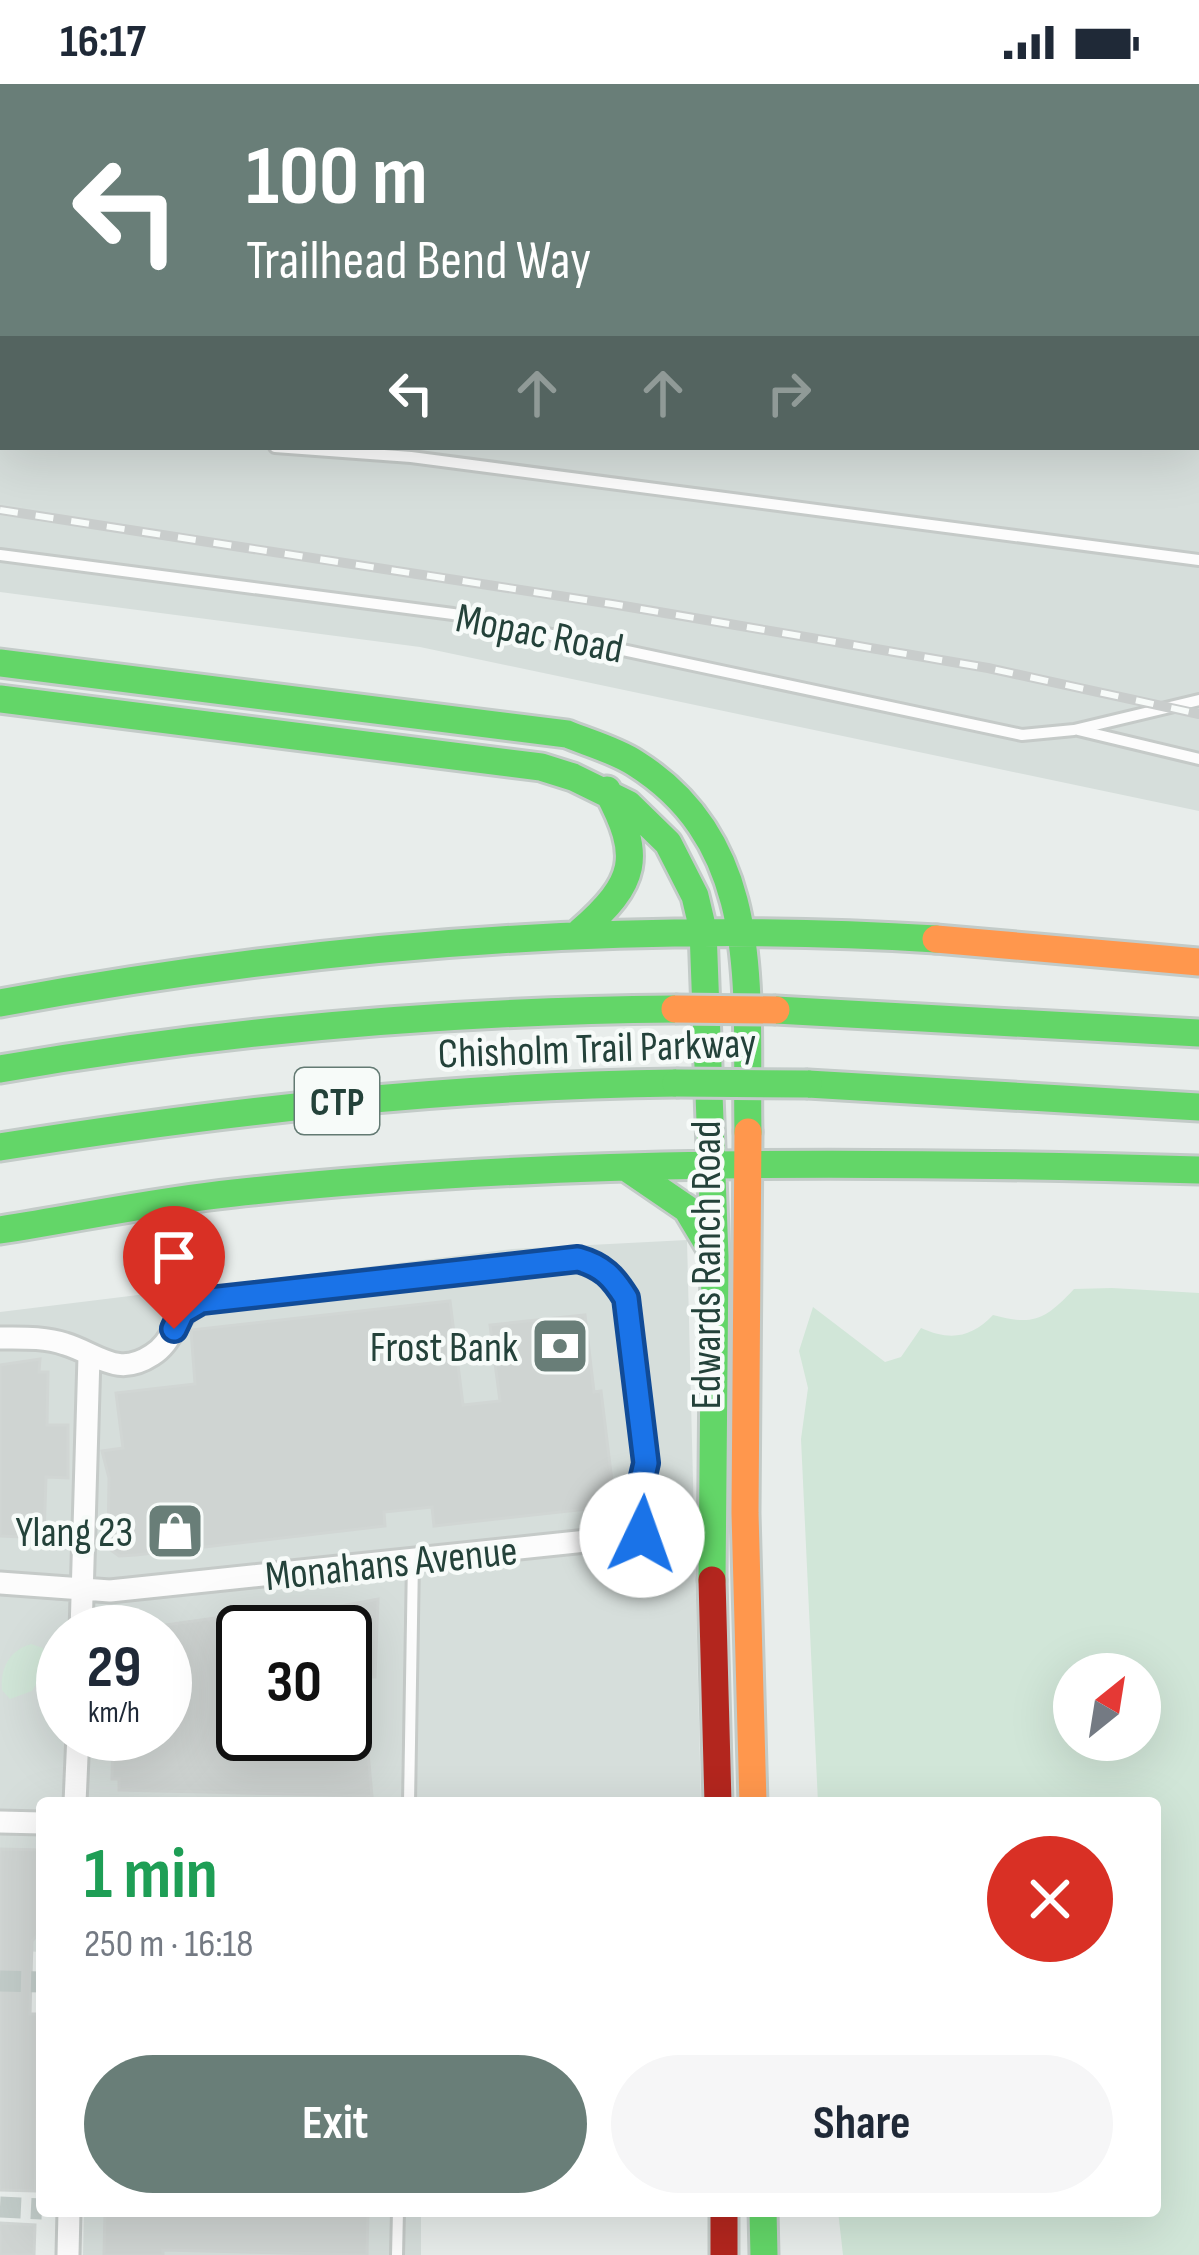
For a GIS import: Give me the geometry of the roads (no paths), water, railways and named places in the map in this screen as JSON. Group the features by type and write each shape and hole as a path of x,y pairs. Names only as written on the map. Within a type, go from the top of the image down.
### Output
{"main road":[{"name":"Edwards Ranch Road","path":"0,663 567,734 634,762 682,802 720,851 744,929 749,1169 745,1513 753,1797"},
{"name":"Edwards Ranch Road","path":"0,699 542,767 607,790 635,806 665,836 697,901 703,930 715,1257 716,1399 710,1528 718,1797"},
{"path":"580,932 618,901 631,872 632,846 607,790"},
{"path":"0,1003 284,954 580,932 744,929 1199,962"},
{"name":"Chisholm Trail Parkway","path":"0,1070 347,1022 524,1010 776,1010 1199,1033"},
{"name":"Chisholm Trail Parkway","path":"0,1147 363,1099 676,1083 808,1084 1199,1107"},
{"path":"0,1230 183,1199 316,1184 627,1168 1199,1170"},
{"path":"627,1168 687,1208 715,1257"},
{"path":"716,1399 731,1454 733,1499 745,1513"},
{"path":"710,1528 728,1538 734,1550 747,1626"},
{"path":"724,2217 724,2255"},
{"path":"763,2217 764,2255"}],"street":[{"path":"0,1338 48,1340 113,1366 148,1358 166,1344 182,1312 201,1301 578,1259 596,1264 613,1277 626,1298 646,1463 637,1502 642,1535"},
{"path":"82,1605 89,1355"},
{"name":"Monahans Avenue","path":"0,1583 82,1592 710,1528"},
{"path":"76,1797 77,1761"},
{"path":"0,1822 36,1823"},
{"path":"68,2255 69,2217"}],"lane":[{"path":"316,450 411,457 1199,560"},
{"name":"Mopac Road","path":"0,555 453,614 995,731 1035,735 1074,730 1199,700"},
{"name":"Mopac Road","path":"1074,730 1199,759"},
{"path":"409,1797 413,1560"},
{"path":"397,2255 398,2217"}],"tunnel":[{"path":"0,1981 36,1982"},
{"path":"0,2207 36,2209"}],"railway":[{"path":"0,510 612,604 988,668 1199,714"}],"place":[{"name":"Frost Bank","path":"560,1346"},
{"name":"Ylang 23","path":"175,1531"}]}
